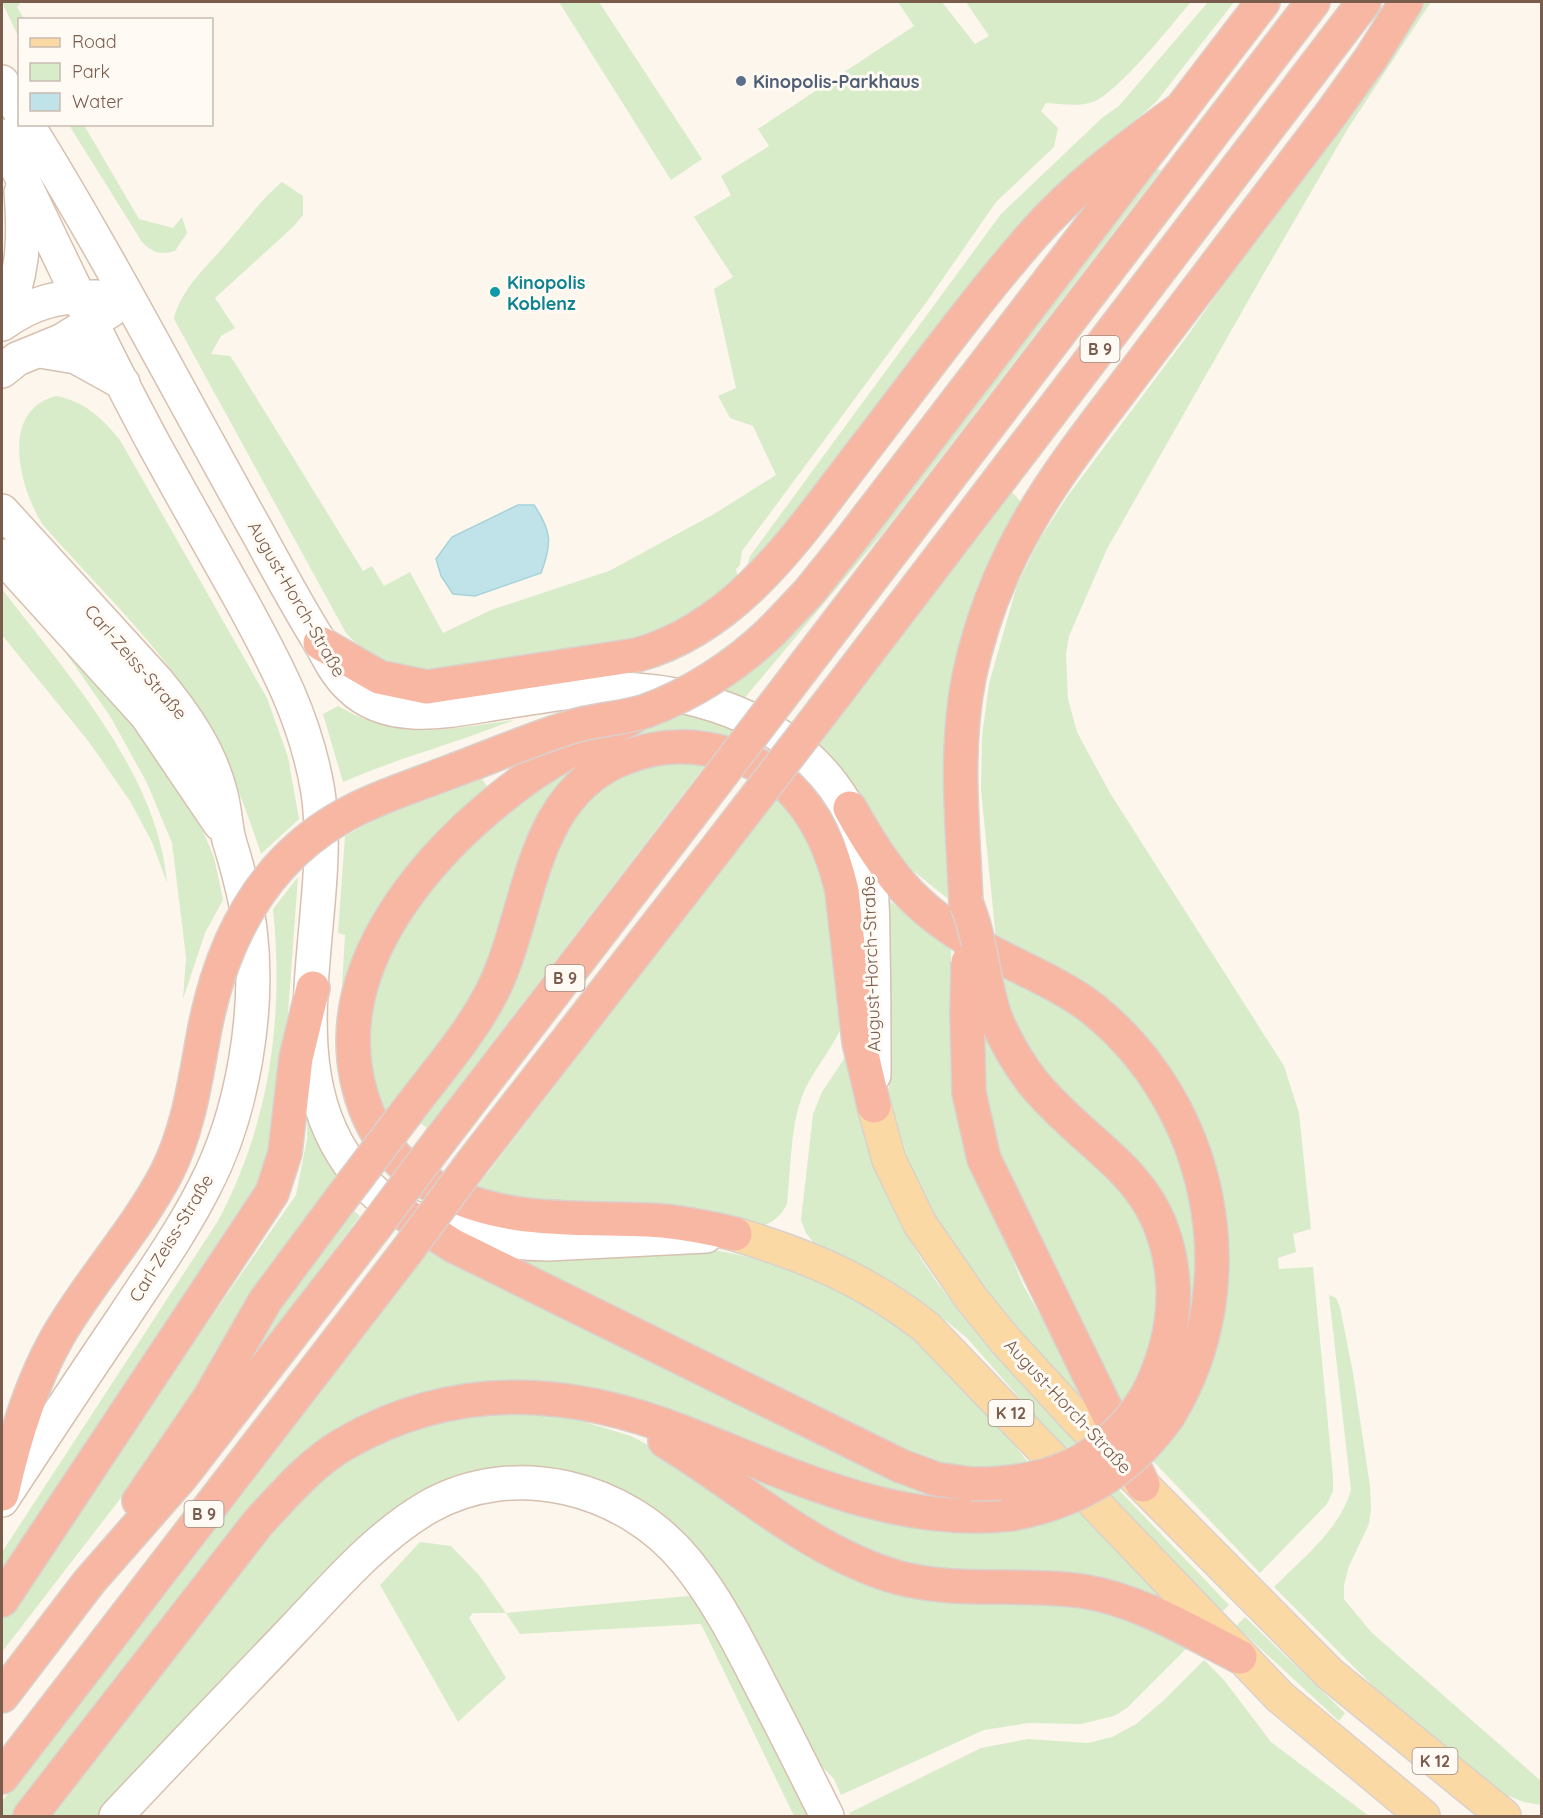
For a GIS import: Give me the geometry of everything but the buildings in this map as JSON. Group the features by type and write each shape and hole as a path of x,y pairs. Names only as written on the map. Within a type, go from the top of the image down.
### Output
{"highway":[{"path":"735,1234 675,1222 555,1219 493,1211 437,1188 413,1173 388,1150 376,1133 360,1090 352,1042 354,1013 369,961 411,891 454,840 524,780 569,752 716,675 738,661 772,631 809,592 1263,2"},
{"name":"B 9","path":"2,1696 90,1582 181,1477 375,1227 1313,2"},
{"name":"B 9","path":"2,1777 407,1251 472,1163 835,695 1364,2"},
{"path":"1143,1485 984,1159 969,1093 985,981 976,931 966,903 961,754 965,703 982,624 1014,546 1040,499 1337,106 1406,2"},
{"path":"320,642 378,677 427,687 637,655 660,648 708,621 736,602 785,551 1031,237 1121,152 1182,108"},
{"path":"2,1494 21,1422 48,1356 170,1164 187,1119 216,977 238,926 272,876 324,828 372,802 551,734 594,720 645,711"},
{"path":"90,1582 156,1473 210,1397 265,1301 482,1010 493,990 510,947 543,842 562,807 586,781 603,768 635,754 676,746 722,752 763,766 796,794 819,826 836,866 842,891 859,1042 874,1106"},
{"path":"406,1215 452,1245 901,1466 936,1479 970,1484 1031,1481 1069,1468 1111,1440 1124,1428 1157,1407 1180,1397 1201,1344 1211,1290 1211,1228 1208,1201 1202,1175 1183,1122 1148,1066 1103,1018 1057,986 953,930 916,902 888,872 850,808"},
{"path":"2,1600 272,1193 285,1153 296,1058 313,988"},
{"path":"30,1816 258,1523 300,1478 343,1444 392,1420 424,1408 460,1400 525,1396 565,1400 613,1411 683,1432 827,1490 884,1506 955,1516 1011,1514 1054,1504 1096,1486 1144,1448 1157,1407 1160,1366 1172,1317 1172,1274 1163,1232 1149,1201 1128,1173 1036,1086 1012,1052 981,1017"},
{"path":"613,1411 733,1484 795,1529 875,1570 948,1587 1057,1589 1100,1594 1156,1613 1240,1657"}],"main road":[{"path":"2,82 18,109"},
{"name":"August-Horch-Straße","path":"28,126 129,299 336,670 359,694 383,706 411,712 461,709 579,691 620,690 675,695 727,710 775,732 802,750 824,773 850,808 865,852 870,880 874,1106 898,1182 920,1224 949,1268 1005,1340 1143,1485 1330,1674 1506,1816"},
{"name":"K 12","path":"2,136 85,310 155,446 282,676 309,747 320,822 311,1045 317,1090 332,1133 352,1168 374,1191 406,1215 483,1238 524,1244 735,1234 791,1251 834,1269 873,1290 926,1327 1240,1657 1298,1714 1423,1816"},
{"path":"2,324 13,299 21,270 24,232 19,173"},
{"path":"2,324 25,309 47,299 85,310"},
{"path":"2,371 17,359 40,351 85,310 129,299"},
{"path":"40,351 76,357 123,383"},
{"name":"Carl-Zeiss-Straße","path":"2,511 175,703 203,747 220,792 250,930 251,989 243,1072 228,1132 205,1186 187,1218 2,1501"},
{"name":"Carl-Zeiss-Straße","path":"2,556 147,716 228,837"},
{"path":"116,1816 348,1573 400,1526 429,1507 461,1493 496,1484 532,1483 567,1487 602,1498 633,1514 660,1535 685,1560 726,1617 826,1816"}],"green space":[{"path":"2,2 21,2 17,7 23,18 18,18 18,36"},
{"path":"559,2 599,2 702,159 671,180"},
{"path":"898,2 942,2 975,44 989,36 966,2 1191,2 1144,57 1104,96 1093,102 1081,104 1046,103 1041,111 1058,128 1054,147 996,202 928,300 742,551 740,565 736,569 738,579 694,615 633,645 421,677 390,665 362,649 346,633 174,319 183,296 198,275 262,201 282,182 303,196 303,215 293,227 215,298 235,328 221,336 211,354 230,356 235,363 363,571 372,566 384,586 410,572 443,633 491,610 609,571 714,514 776,475 753,426 730,418 718,396 736,388 714,289 733,277 694,217 731,195 721,176 769,146 758,129 914,26"},
{"path":"1208,2 1234,2 1156,102 1088,163 750,573 747,566 750,556 1001,214 1103,117 1119,106"},
{"path":"1422,2 1431,2 1347,130 1107,549 1069,636 1066,654 1068,699 1077,732 1110,793 1284,1066 1299,1113 1311,1229 1293,1234 1296,1252 1278,1258 1279,1269 1313,1267 1333,1491 1327,1504 1260,1573 1153,1461 1171,1439 1222,1202 1215,1163 1202,1126 1185,1091 1139,1032 996,939 981,790 982,736 989,684 1017,585 1039,540 1067,497 1188,335"},
{"path":"70,126 85,126 139,219 173,228 182,217 187,233 175,251 157,252 142,242"},
{"path":"1150,168 1161,170 882,534 743,700 712,689"},
{"path":"56,396 84,406 120,440 267,698 288,757 299,819 261,854 226,760 197,707 164,660 43,525 34,509 21,471 19,451 21,433 27,417 38,404"},
{"path":"1012,492 1022,503 991,565 952,902 907,866 856,791 817,746"},
{"path":"2,589 80,690 128,764 146,802 160,842 167,883 152,842 130,801 89,742 2,635"},
{"path":"56,639 112,688 195,813 214,857 223,900 205,933 183,999 186,957 172,843 147,783 110,716"},
{"path":"338,706 361,718 403,729 445,729 514,720 343,782 323,714"},
{"path":"681,707 736,726 722,744 630,744 627,737"},
{"path":"654,761 707,763 427,1128 415,1120 546,865 589,793"},
{"path":"575,766 579,772 479,991 386,1116 371,1091 365,1024 394,938 445,868 502,816 538,788"},
{"path":"482,779 489,789 340,1019 345,935 338,933 345,836 380,817"},
{"path":"780,793 825,867 845,1017 808,1084 799,1106 793,1134 787,1204 782,1213 768,1224 759,1227 473,1192"},
{"path":"298,877 280,1123 263,1184 2,1577 2,1552 218,1221 236,1184 261,1108 269,1069 276,990 273,909"},
{"path":"884,897 951,947 953,1057 966,1143 1023,1285 1091,1405 1085,1408 999,1311 934,1217 912,1173 889,1096"},
{"path":"998,969 1037,989 1114,1043 1180,1141 1202,1264 1185,1355 1185,1276 1009,1021"},
{"path":"986,1017 1128,1188 1160,1259 1159,1332 1123,1411 1004,1177 978,1082"},
{"path":"848,1053 861,1116 879,1177 916,1251 939,1286 965,1319 1076,1443 1064,1449 967,1338 928,1306 887,1279 816,1246 806,1233 801,1220 813,1114 822,1092"},
{"path":"308,1099 343,1173 164,1442 2,1652 2,1619 296,1195 307,1139"},
{"path":"348,1206 360,1216 257,1352 250,1347"},
{"path":"434,1244 981,1507 846,1481 610,1394 568,1385 530,1382 454,1387 412,1397 373,1413 302,1458 281,1475 11,1816 2,1816 2,1801 174,1583"},
{"path":"641,1246 696,1248 744,1256 804,1275 862,1303 915,1338 938,1357 975,1397 1033,1468 951,1472 513,1261"},
{"path":"1329,1295 1336,1298 1340,1307 1353,1373 1370,1486 1369,1524 1349,1566 1344,1585 1344,1599 1371,1632 1541,1781 1541,1805 1524,1802 1488,1788 1398,1711 1274,1587 1319,1543 1338,1518 1351,1490"},
{"path":"475,1412 562,1415 631,1436 665,1454 808,1551 1048,1602 1102,1609 1173,1638 1187,1648 1127,1708 1114,1716 1081,1724 1029,1723 984,1730 841,1795 834,1779 804,1748 732,1602 585,1479 378,1524 99,1816 52,1816 248,1562 304,1496 336,1468 369,1448 403,1433"},
{"path":"738,1466 789,1487 1081,1509 1158,1594 1151,1602 975,1578 870,1555 732,1472"},
{"path":"1118,1489 1229,1605 1221,1613 1109,1495"},
{"path":"420,1542 451,1546 479,1575 506,1613 473,1613 469,1618 506,1678 458,1722 380,1585"},
{"path":"699,1595 814,1816 794,1816 701,1624 520,1634 506,1613"},
{"path":"1245,1617 1345,1713 1339,1721 1236,1626"},
{"path":"1204,1660 1224,1680 1271,1742 1369,1816 850,1816 849,1813 981,1748 1028,1739 1088,1743 1112,1737 1136,1724"}],"water":[{"path":"518,505 534,505 547,530 547,554 541,573 475,596 453,594 441,576 436,559 452,537"}],"place":[{"name":"Kinopolis-Parkhaus","path":"741,81"},
{"name":"Kinopolis Koblenz","path":"495,292"}]}
